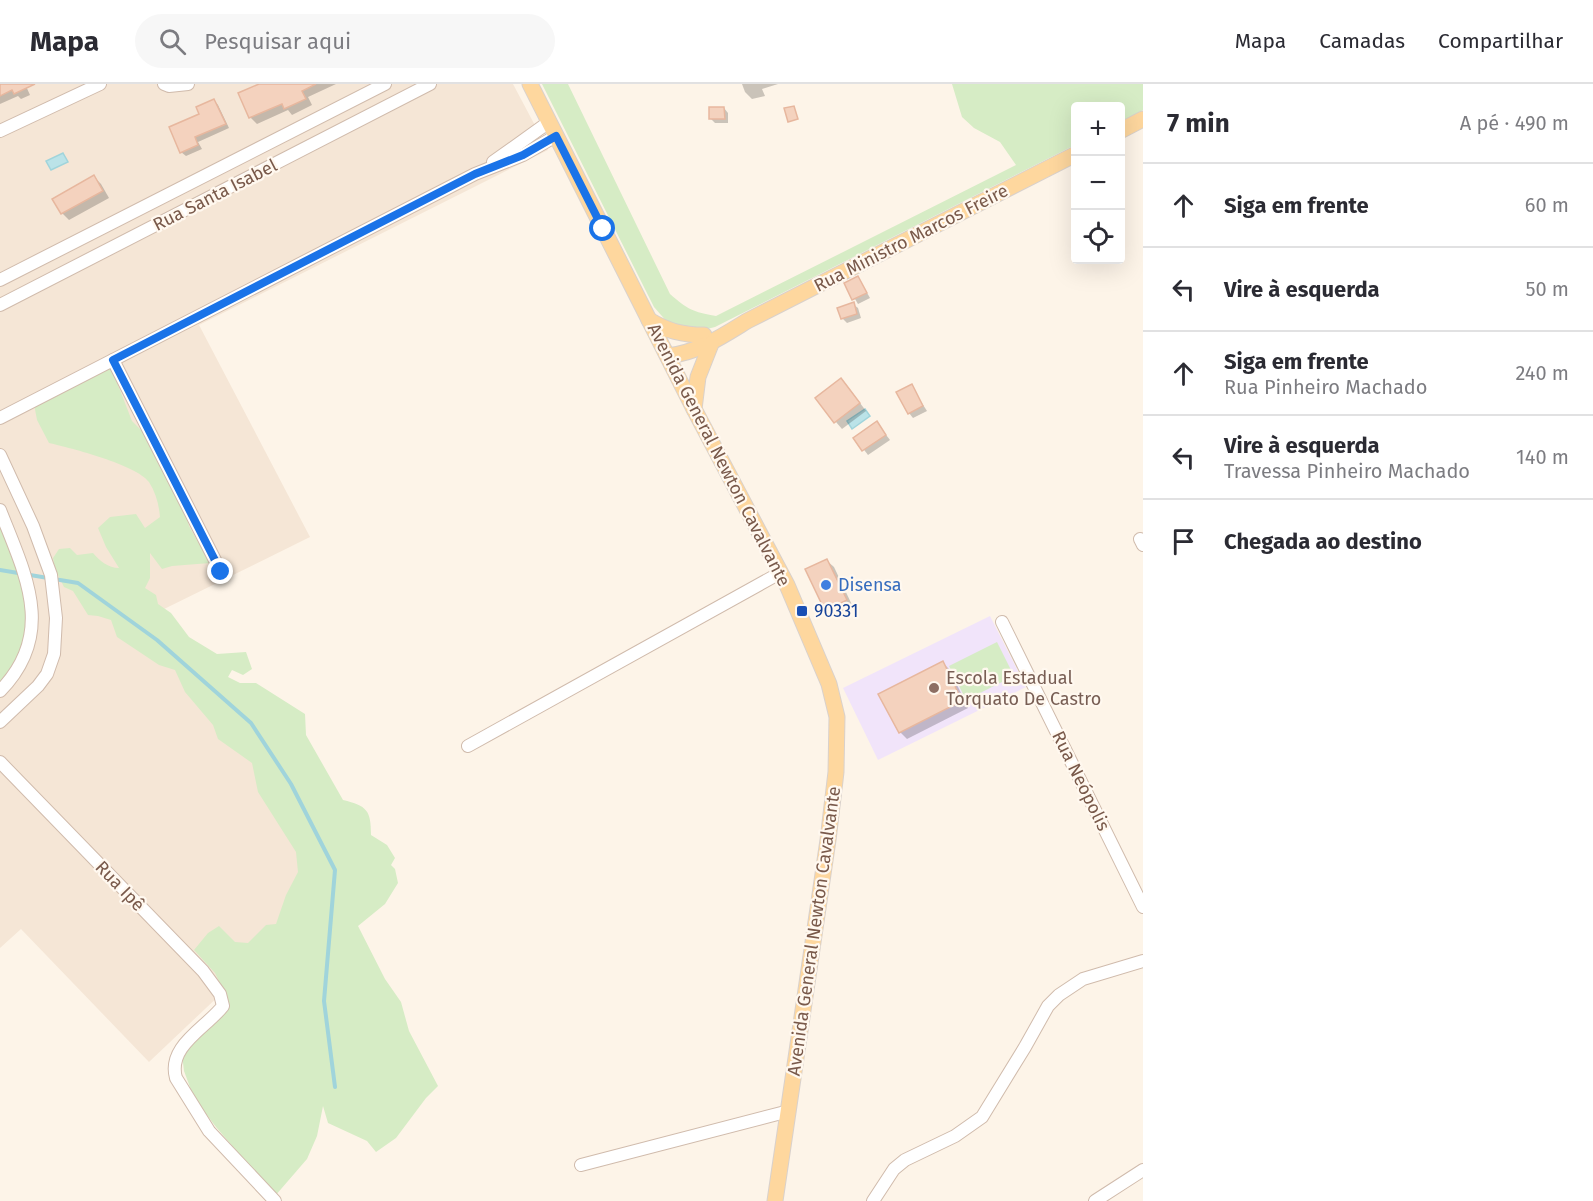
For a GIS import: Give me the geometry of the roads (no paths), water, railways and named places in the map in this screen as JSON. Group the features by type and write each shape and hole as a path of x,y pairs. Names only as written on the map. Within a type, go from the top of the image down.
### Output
{"main road":[{"name":"Avenida General Newton Cavalvante","path":"530,84 694,409 797,606 830,684 837,717 836,772 775,1201"},
{"path":"1125,128 1143,119"},
{"name":"Rua Ministro Marcos Freire","path":"668,356 686,354 708,340 1072,156"},
{"path":"649,320 669,331 708,340 698,377 694,409"}],"street":[{"path":"0,131 100,84"},
{"path":"164,84 169,86 188,84"},
{"name":"Rua Santa Isabel","path":"0,280 386,84"},
{"name":"Rua Santa Isabel","path":"0,305 430,84"},
{"path":"475,174 549,122"},
{"path":"0,418 475,174 523,155 556,136"},
{"path":"113,360 221,572"},
{"path":"0,454 33,526 52,580 56,642 47,674 38,686 0,722"},
{"path":"0,510 28,582 32,614 29,646 24,661 0,691"},
{"path":"468,746 780,573"},
{"name":"Rua Neópolis","path":"1002,622 1143,907"},
{"name":"Rua Ipê","path":"0,762 209,978 223,1000 223,1006 215,1016 179,1051 174,1064 176,1078 209,1131 275,1201"},
{"path":"873,1201 894,1169 905,1160 955,1136 982,1117 1048,1006 1059,995 1083,980 1143,961"},
{"path":"581,1165 789,1111"},
{"path":"1095,1201 1143,1170"}],"water":[{"path":"63,153 68,162 51,170 46,161"},
{"path":"865,409 870,416 852,429 847,421"}],"waterway":[{"path":"0,570 78,583 157,640 251,723 291,784 335,870 324,1001 335,1087"}],"place":[{"name":"Disensa","path":"826,585"},
{"name":"90331","path":"802,611"},
{"name":"Escola Estadual Torquato De Castro","path":"934,688"}]}
